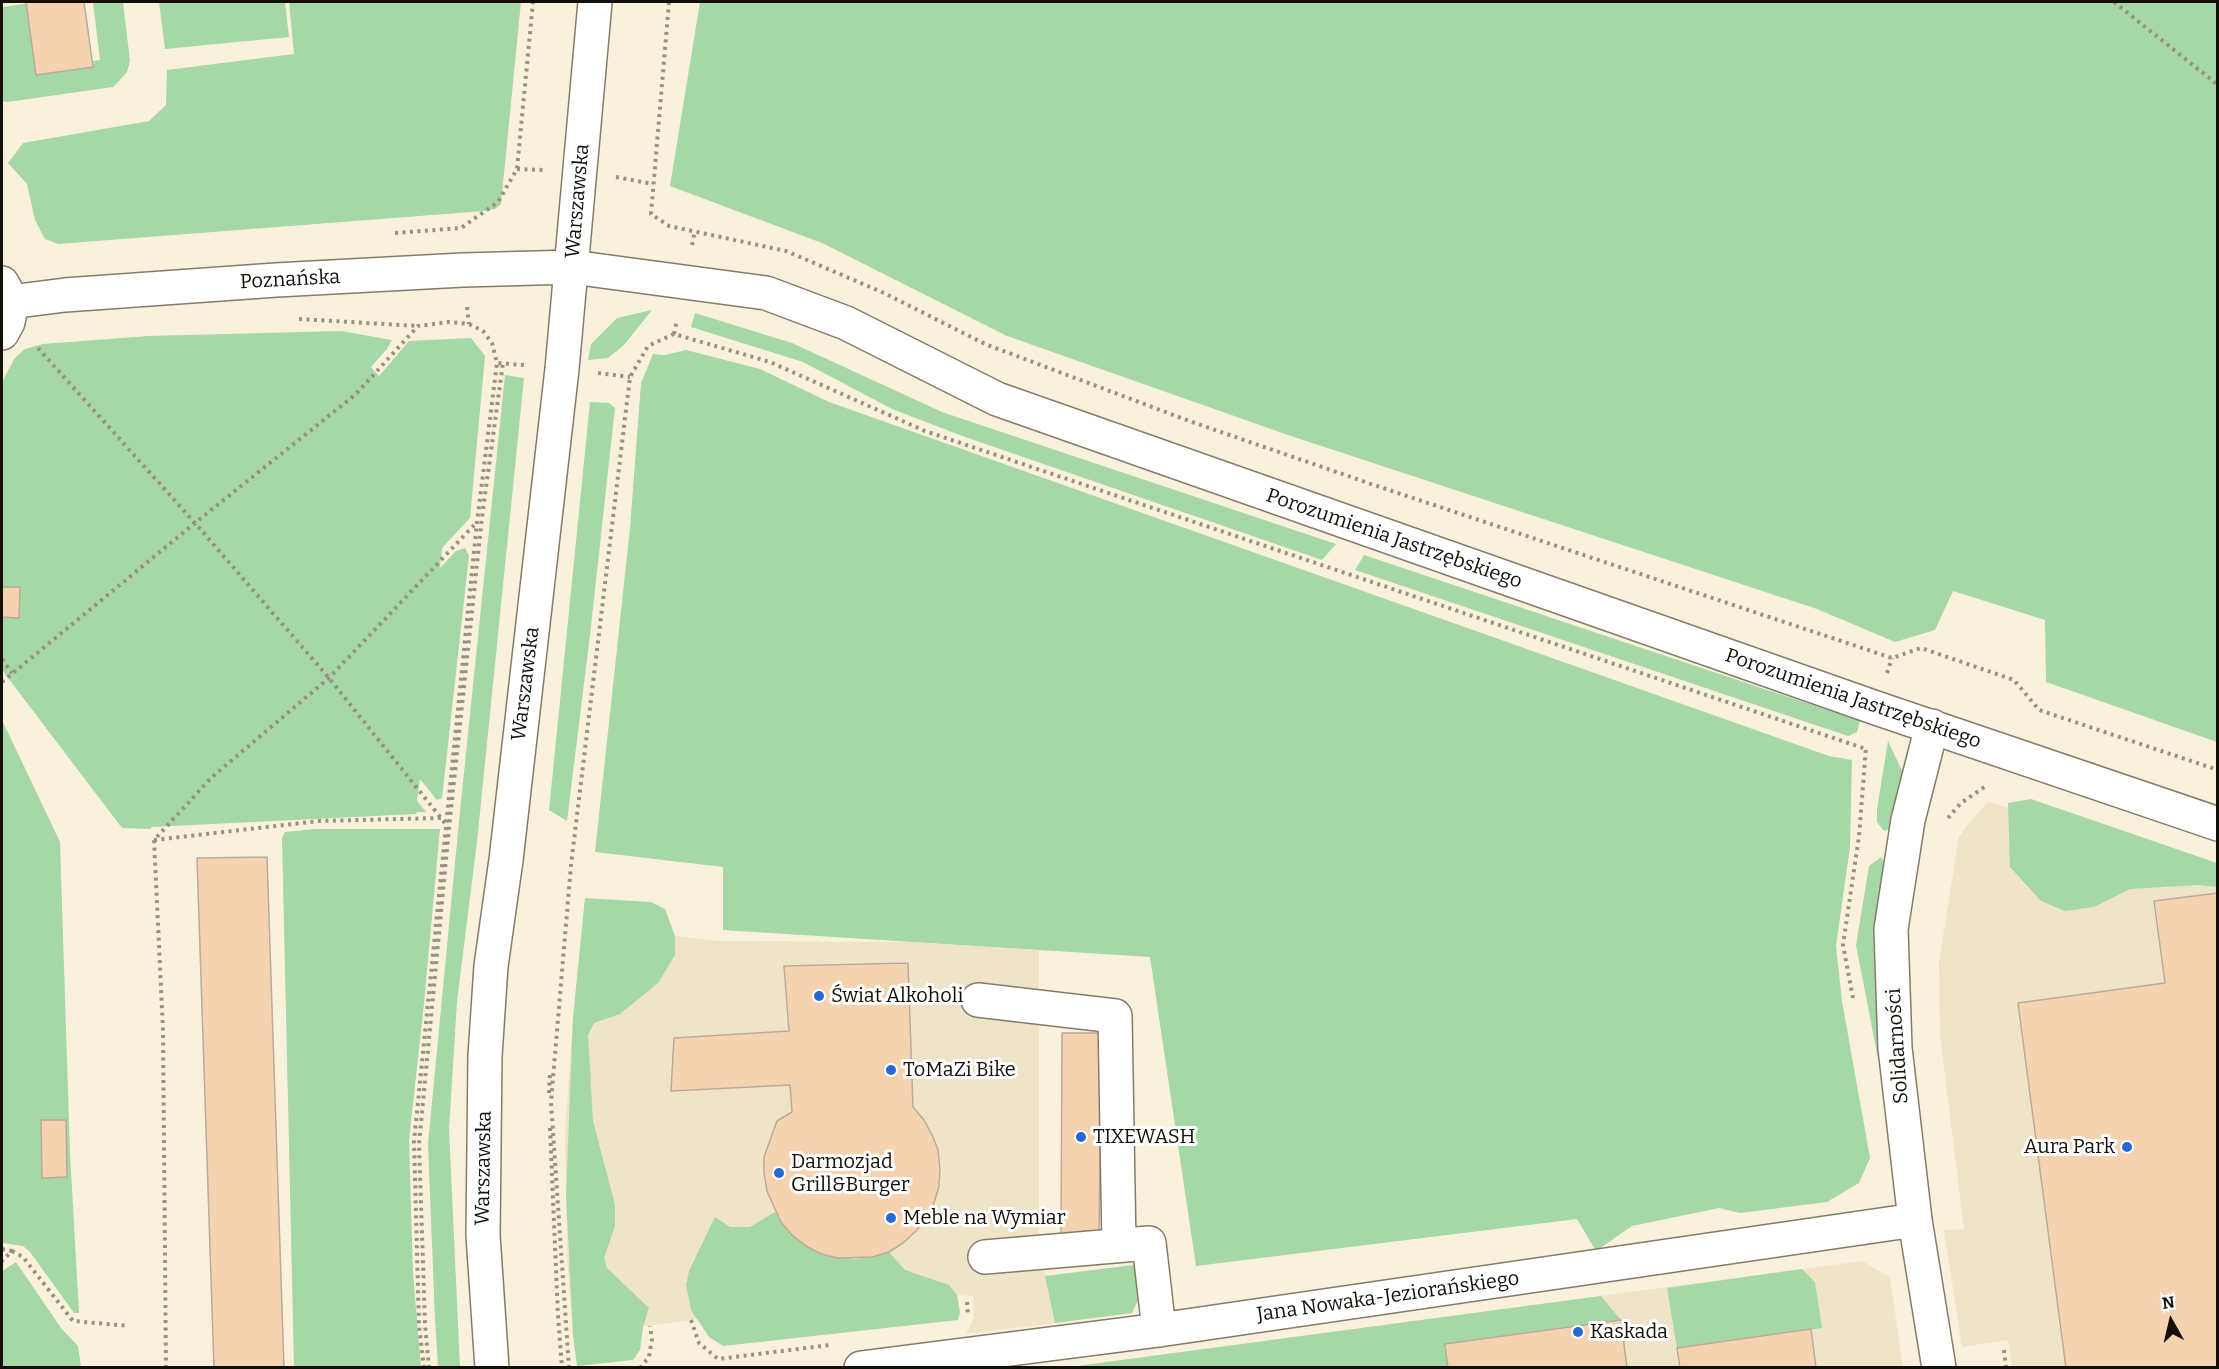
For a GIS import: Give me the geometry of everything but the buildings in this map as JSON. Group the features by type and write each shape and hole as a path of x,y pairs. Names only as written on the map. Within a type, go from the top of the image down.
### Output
{"street":[{"name":"Warszawska","path":"492,1368 483,1235 485,1056 491,966 534,615 572,267 595,2"},
{"name":"Poznańska","path":"4,306 65,295 276,280 572,267"},
{"name":"Porozumienia Jastrzębskiego","path":"572,267 766,293 846,323 998,399 2217,824"},
{"name":"Solidarności","path":"1932,726 1908,820 1892,928 1895,1048 1915,1220 1939,1368"},
{"path":"978,1000 1115,1016 1119,1245"},
{"name":"Jana Nowaka-Jeziorańskiego","path":"861,1368 1159,1330 1915,1220"},
{"path":"985,1257 1149,1242 1159,1330"}],"path":[{"path":"461,228 498,202 517,169 533,2"},
{"path":"669,2 651,213 669,226 786,251 884,293 985,344 1192,422 1377,486 1892,658 1922,648 2014,680 2039,710 2217,770"},
{"path":"2114,2 2217,85"},
{"path":"2,681 356,394 418,326 449,322 469,324 483,331 492,343 500,363 449,828 419,1144 425,1324 429,1368"},
{"path":"569,1368 551,1102 571,865 630,377 648,346 674,334 770,362 925,431 1866,748 1859,836 1843,945 1854,1002"},
{"path":"35,345 195,523 329,678 449,828"},
{"path":"424,1368 419,1325 414,1141 477,522 500,363"},
{"path":"166,1368 163,1030 154,840 212,777 329,678 482,518"},
{"path":"2,658 12,673"},
{"path":"1944,822 1961,803 1988,786"},
{"path":"154,840 319,821 441,818"},
{"path":"562,1368 552,1201 549,1090 572,855"},
{"path":"2,1249 23,1257 73,1321 129,1326"},
{"path":"2,1261 12,1251"},
{"path":"966,1321 967,1302"},
{"path":"690,1320 699,1343 718,1359 832,1345"},
{"path":"640,1368 649,1357 652,1339 650,1326"},
{"path":"2004,1350 2006,1368"}],"shaded area":[{"path":"1988,801 2217,877 2217,1367 2012,1367 2008,1340 1962,1347 1944,1230 1964,1229 1940,1035 1939,962 1959,836"},
{"path":"585,898 668,935 718,941 910,942 1039,950 1039,1243 1055,1323 966,1334 974,1318 973,1296 957,1295 948,1285 573,1336 567,1256 565,1134 573,1018"},
{"path":"1862,1261 1890,1277 1903,1367 1062,1368"}],"green space":[{"path":"93,2 123,2 130,61 127,72 120,80 113,87 2,101 2,7 31,3 40,68 100,60"},
{"path":"159,2 285,2 289,37 165,49"},
{"path":"289,2 521,2 501,204 495,209 484,211 58,244 45,239 35,220 27,184 8,163 23,143 149,121 166,105 167,70 294,54"},
{"path":"700,2 2217,2 2217,742 2046,682 2045,620 1953,591 1935,630 1895,642 1817,609 1288,435 1007,336 822,243 670,186"},
{"path":"652,310 624,345 608,358 588,360 591,344 617,318"},
{"path":"695,313 792,343 942,412 1336,544 1322,560 965,437 892,409 803,362 691,327"},
{"path":"341,331 392,340 371,367 379,376 409,341 471,338 485,356 470,518 442,548 440,568 456,551 465,548 469,556 442,798 437,800 420,779 417,801 426,812 416,814 152,827 150,829 122,828 2,670 2,385 4,378 15,358 25,349 43,344 148,336"},
{"path":"686,350 760,369 829,402 1829,756 1852,760 1850,847 1836,946 1842,1001 1870,1158 1859,1183 1827,1202 1740,1213 1719,1208 1632,1226 1596,1251 1577,1219 1196,1266 1150,957 723,930 723,867 595,852 630,528 641,383 653,354 665,355"},
{"path":"505,375 524,378 477,842 457,1001 449,1129 460,1367 438,1367 428,1144"},
{"path":"590,402 609,403 615,408 567,821 549,810"},
{"path":"1364,555 1860,721 1857,732 1848,736 1355,570"},
{"path":"2,720 60,842 70,1153 79,1313 74,1313 30,1252 23,1246 2,1243"},
{"path":"1888,741 1905,777 1892,828 1884,831 1877,822 1877,809"},
{"path":"2031,799 2217,863 2217,887 2199,885 2130,889 2094,907 2065,911 2041,901 2010,867 2008,803"},
{"path":"315,829 440,829 409,1140 413,1273 421,1367 294,1367 282,838 285,832"},
{"path":"1881,857 1885,865 1876,943 1881,1074 1856,945 1869,866"},
{"path":"585,898 651,902 665,909 675,936 675,955 658,983 620,1014 594,1023 588,1035 593,1121 615,1205 615,1226 604,1258 607,1268 649,1308 643,1327 640,1350 633,1360 577,1366 573,1336 566,1194 573,1018"},
{"path":"775,1212 798,1240 821,1254 855,1259 889,1252 905,1270 949,1285 957,1295 960,1312 958,1320 723,1346 709,1337 691,1310 686,1285 689,1271 715,1217 730,1227 750,1227"},
{"path":"16,1262 61,1328 78,1346 81,1367 3,1367 2,1271"},
{"path":"1133,1265 1138,1272 1139,1286 1138,1300 1132,1313 1055,1323 1045,1276"},
{"path":"1802,1269 1815,1282 1822,1328 1677,1348 1667,1288"},
{"path":"1601,1296 1621,1320 1445,1344 1448,1367 1062,1368"}],"place":[{"name":"Świat Alkoholi","path":"819,996"},
{"name":"ToMaZi Bike","path":"891,1070"},
{"name":"TIXEWASH","path":"1081,1137"},
{"name":"Aura Park","path":"2127,1147"},
{"name":"Darmozjad Grill&Burger","path":"779,1173"},
{"name":"Meble na Wymiar","path":"891,1218"},
{"name":"Kaskada","path":"1578,1332"}]}
